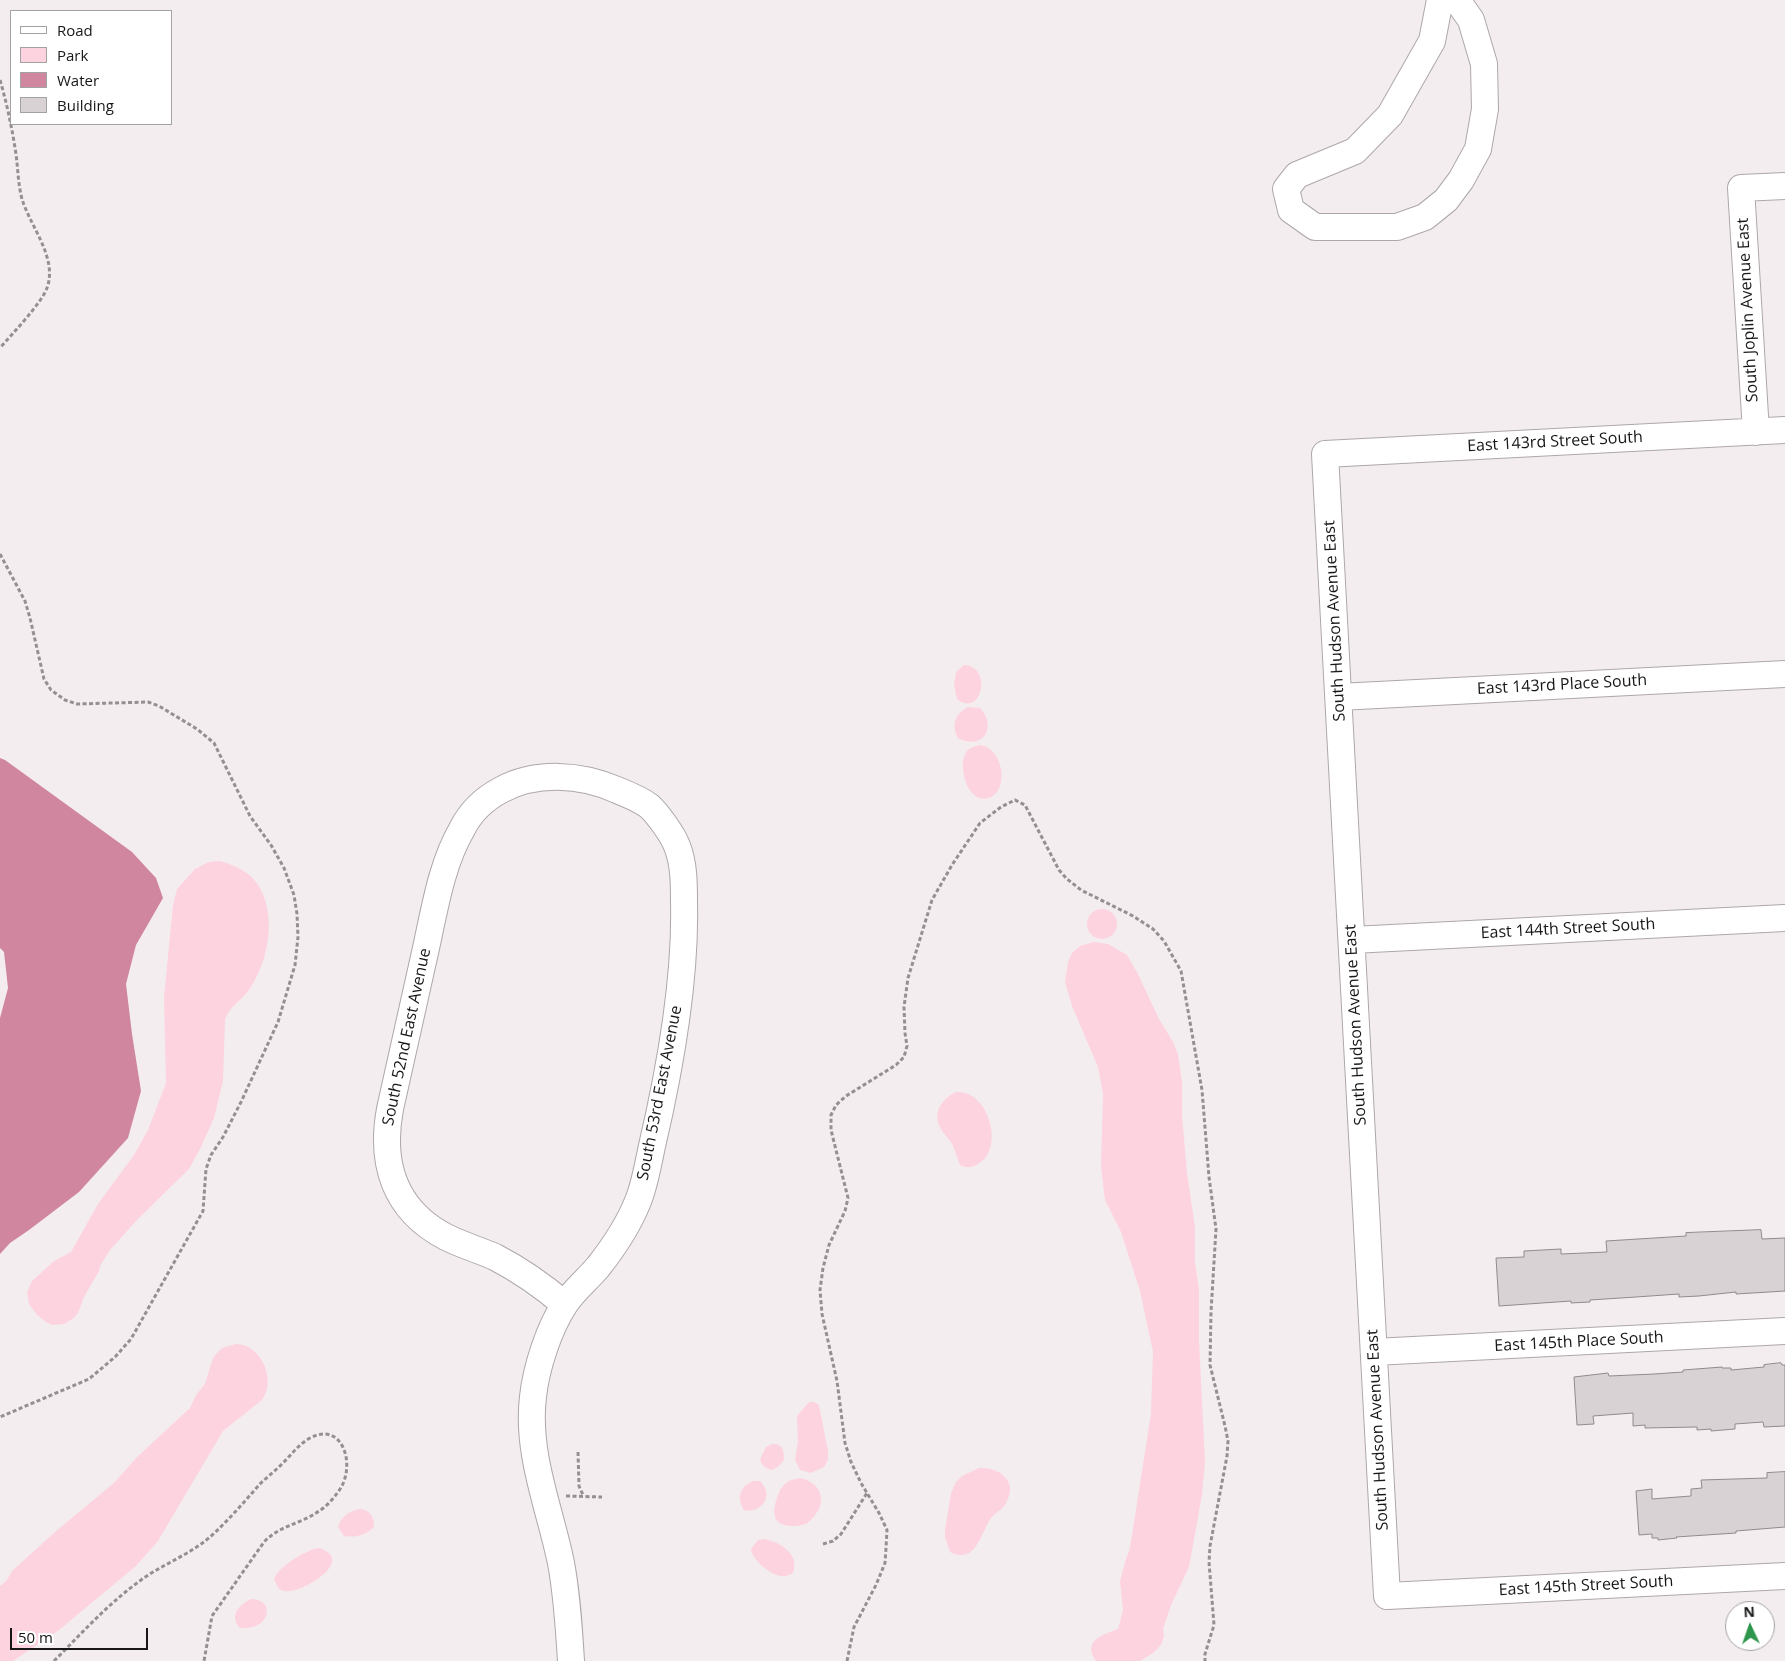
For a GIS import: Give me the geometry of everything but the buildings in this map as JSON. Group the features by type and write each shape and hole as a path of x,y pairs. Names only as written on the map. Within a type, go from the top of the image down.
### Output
{"street":[{"path":"1440,0 1432,41 1390,115 1354,151 1297,175 1286,189 1291,210 1315,227 1397,227 1425,217 1446,200 1461,180 1478,149 1484,110 1484,64 1471,20 1457,0"},
{"name":"South Joplin Avenue East","path":"1756,432 1741,188 1785,186"},
{"name":"East 143rd Street South","path":"1325,454 1785,430"},
{"name":"South Hudson Avenue East","path":"1325,454 1387,1596"},
{"name":"East 143rd Place South","path":"1339,697 1785,674"},
{"name":"South 52nd East Avenue","path":"564,1304 523,1273 496,1258 446,1237 426,1223 405,1202 395,1185 389,1168 386,1146 387,1128 439,891 462,829 474,810 488,796 507,786 524,780 547,776 570,777 589,781"},
{"name":"South 53rd East Avenue","path":"572,1661 561,1564 533,1443 531,1415 533,1396 536,1377 552,1328 564,1304 598,1267 618,1239 638,1202 659,1117 673,1038 684,951 684,887 682,864 677,845 650,807 614,788 589,781"},
{"name":"East 144th Street South","path":"1352,940 1785,918"},
{"name":"East 145th Place South","path":"1374,1352 1785,1331"},
{"name":"East 145th Street South","path":"1387,1596 1785,1576"}],"path":[{"path":"0,80 10,119"},
{"path":"0,348 41,299 47,288 49,274 46,255 22,200 17,177 11,125"},
{"path":"0,554 25,601 44,679 51,690 65,700 77,704 148,702 159,706 214,743 250,816 284,868 294,895 298,937 294,965 278,1022 241,1102 212,1155 206,1170 203,1211 130,1339 115,1357 89,1379 0,1417"},
{"path":"847,1661 854,1627 885,1563 886,1530 879,1513 851,1462 845,1443 837,1381 822,1314 820,1290 823,1268 829,1245 845,1210 848,1198 830,1120 836,1105 846,1096 896,1065 904,1057 907,1046 905,998 908,978 932,900 952,865 980,823 1001,807 1015,800 1025,805 1059,870 1067,879 1081,890 1133,916 1153,929 1164,941 1182,970 1202,1090 1209,1183 1216,1229 1210,1365 1228,1441 1210,1554 1214,1625 1204,1661"},
{"path":"54,1661 97,1617 138,1582 198,1547 212,1535 301,1444 310,1437 330,1435 344,1447 347,1454 348,1463 344,1483 338,1493 320,1511 273,1533 264,1542 212,1616 204,1661"},
{"path":"578,1452 579,1486 583,1496"},
{"path":"824,1544 833,1541 841,1534 867,1493"},
{"path":"546,1499 562,1496 602,1497"}],"green space":[{"path":"964,665 973,668 979,674 981,681 981,690 973,702 966,703 957,699 954,685 956,672"},
{"path":"968,707 980,708 988,723 985,735 974,742 958,738 955,729 957,716"},
{"path":"981,745 995,754 1000,764 1002,776 997,793 983,799 970,791 966,783 963,765 967,751"},
{"path":"220,861 244,871 256,882 263,894 269,922 266,951 262,965 249,990 230,1010 225,1019 223,1081 214,1118 189,1169 138,1219 110,1250 84,1297 78,1313 64,1324 52,1325 37,1315 29,1304 27,1292 32,1281 54,1261 71,1252 98,1204 134,1155 148,1130 166,1083 164,997 173,905 177,889 195,869 209,862"},
{"path":"1102,909 1113,913 1117,924 1113,935 1102,939 1091,935 1087,924 1091,913"},
{"path":"1094,942 1108,944 1127,955 1178,1054 1182,1082 1182,1115 1187,1173 1195,1227 1205,1462 1202,1495 1189,1567 1171,1605 1163,1629 1164,1636 1161,1645 1153,1653 1140,1661 1096,1661 1091,1648 1100,1636 1118,1629 1123,1610 1120,1581 1130,1548 1151,1413 1153,1352 1140,1291 1121,1232 1105,1200 1101,1166 1103,1094 1098,1067 1072,1006 1065,982 1068,962 1072,953 1080,946"},
{"path":"956,1092 967,1094 977,1100 984,1109 992,1133 991,1146 986,1156 978,1164 971,1167 960,1165 953,1146 941,1130 937,1116 943,1102"},
{"path":"236,1344 253,1350 264,1364 268,1383 266,1392 262,1400 223,1431 158,1541 136,1566 59,1630 13,1661 0,1661 0,1586 7,1580 12,1571 115,1482 137,1457 190,1408 196,1395 205,1384 213,1358 222,1348"},
{"path":"809,1402 819,1405 828,1451 828,1460 824,1467 811,1473 800,1470 795,1460 798,1441 797,1416"},
{"path":"772,1444 781,1446 784,1460 772,1470 764,1466 760,1459 766,1447"},
{"path":"979,1468 993,1470 1004,1476 1010,1487 1010,1494 1004,1506 991,1518 976,1546 966,1554 959,1555 950,1552 945,1537 951,1493 956,1482 962,1476"},
{"path":"800,1478 809,1481 819,1491 821,1498 818,1511 806,1524 786,1526 777,1521 775,1516 774,1509 778,1494 787,1483"},
{"path":"753,1481 760,1481 764,1486 766,1497 761,1506 756,1509 744,1510 740,1501 742,1489"},
{"path":"361,1509 371,1515 374,1527 360,1535 344,1536 338,1527 341,1520 350,1512"},
{"path":"765,1539 777,1543 788,1550 794,1560 793,1573 780,1576 769,1571 759,1563 751,1549 758,1540"},
{"path":"320,1548 329,1554 332,1560 330,1567 324,1574 315,1581 296,1590 286,1591 278,1588 274,1579 281,1569 301,1555"},
{"path":"251,1599 259,1600 264,1604 267,1609 266,1615 264,1620 258,1625 250,1628 240,1628 235,1619 236,1611 242,1604"}],"water":[{"path":"0,758 132,852 156,878 163,898 136,945 126,984 141,1091 128,1138 79,1192 10,1243 0,1254 0,1018 8,988 4,952 0,948"}]}
